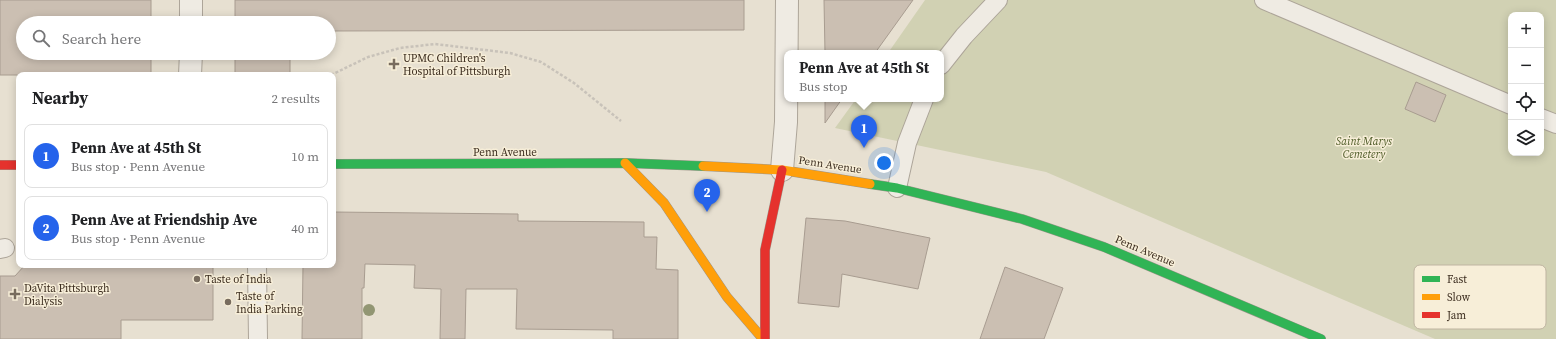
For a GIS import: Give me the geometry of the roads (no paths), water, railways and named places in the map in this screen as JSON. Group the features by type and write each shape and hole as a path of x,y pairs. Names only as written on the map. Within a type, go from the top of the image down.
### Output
{"main road":[{"name":"Penn Avenue","path":"336,164 625,163 782,170 897,188 1022,219 1104,247 1321,339"},
{"path":"625,163 664,203 728,297 764,339"},
{"path":"0,165 16,165"},
{"path":"764,339 765,250 782,170"}],"street":[{"path":"191,0 191,16"},
{"path":"787,0 787,50"},
{"path":"190,72 191,60"},
{"path":"782,170 786,102"}],"lane":[{"path":"944,61 964,36 998,0"},
{"path":"1264,0 1508,104"},
{"path":"897,188 907,143 923,102"},
{"path":"1544,119 1556,124"},
{"path":"258,268 258,339"}],"place":[{"name":"UPMC Children's Hospital of Pittsburgh","path":"394,64"},
{"name":"Penn Ave at 45th St","path":"864,148"},
{"name":"Penn Ave at Friendship Ave","path":"707,212"},
{"name":"Taste of India","path":"197,279"},
{"name":"DaVita Pittsburgh Dialysis","path":"15,294"},
{"name":"Taste of India Parking","path":"228,302"}],"park label":[{"name":"Saint Marys Cemetery","path":"1364,147"}]}
